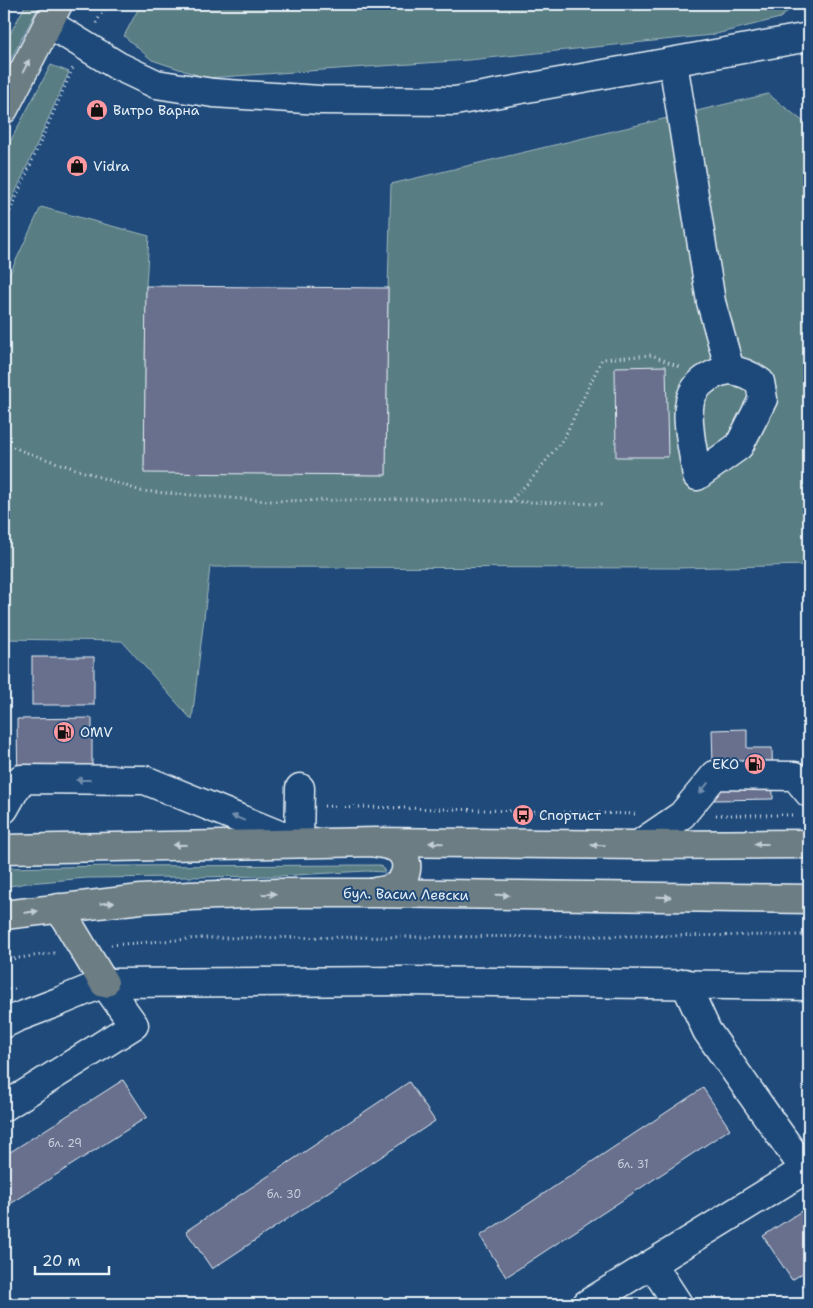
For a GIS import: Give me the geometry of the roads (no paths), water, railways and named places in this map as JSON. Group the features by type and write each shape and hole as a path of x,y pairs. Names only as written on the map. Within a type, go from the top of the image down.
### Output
{"main road":[{"path":"4,109 53,13"},
{"path":"374,893 395,887 400,883 406,871 404,858 396,848 375,842"},
{"path":"4,848 375,842 638,845 809,844"},
{"name":"бул. Васил Левски","path":"4,916 141,899 276,893 809,899"},
{"path":"59,908 104,983"}],"lane":[{"path":"53,13 84,44 118,66 156,84 213,93 320,100 456,100 809,37"},
{"path":"673,62 711,302 719,374"},
{"path":"638,845 682,815 715,775 795,776 804,804"},
{"path":"4,809 21,779 145,780 299,843 300,797"},
{"path":"4,1024 104,983 406,981 809,986"},
{"path":"4,1107 134,1026 104,983"},
{"path":"587,1304 807,1168 707,1031 685,983"},
{"path":"652,1264 678,1304"}],"place":[{"name":"Витро Варна","path":"97,110"},
{"name":"Vidra","path":"77,166"},
{"name":"OMV","path":"64,732"},
{"name":"EKO","path":"755,764"},
{"name":"Спортист","path":"523,815"}]}
